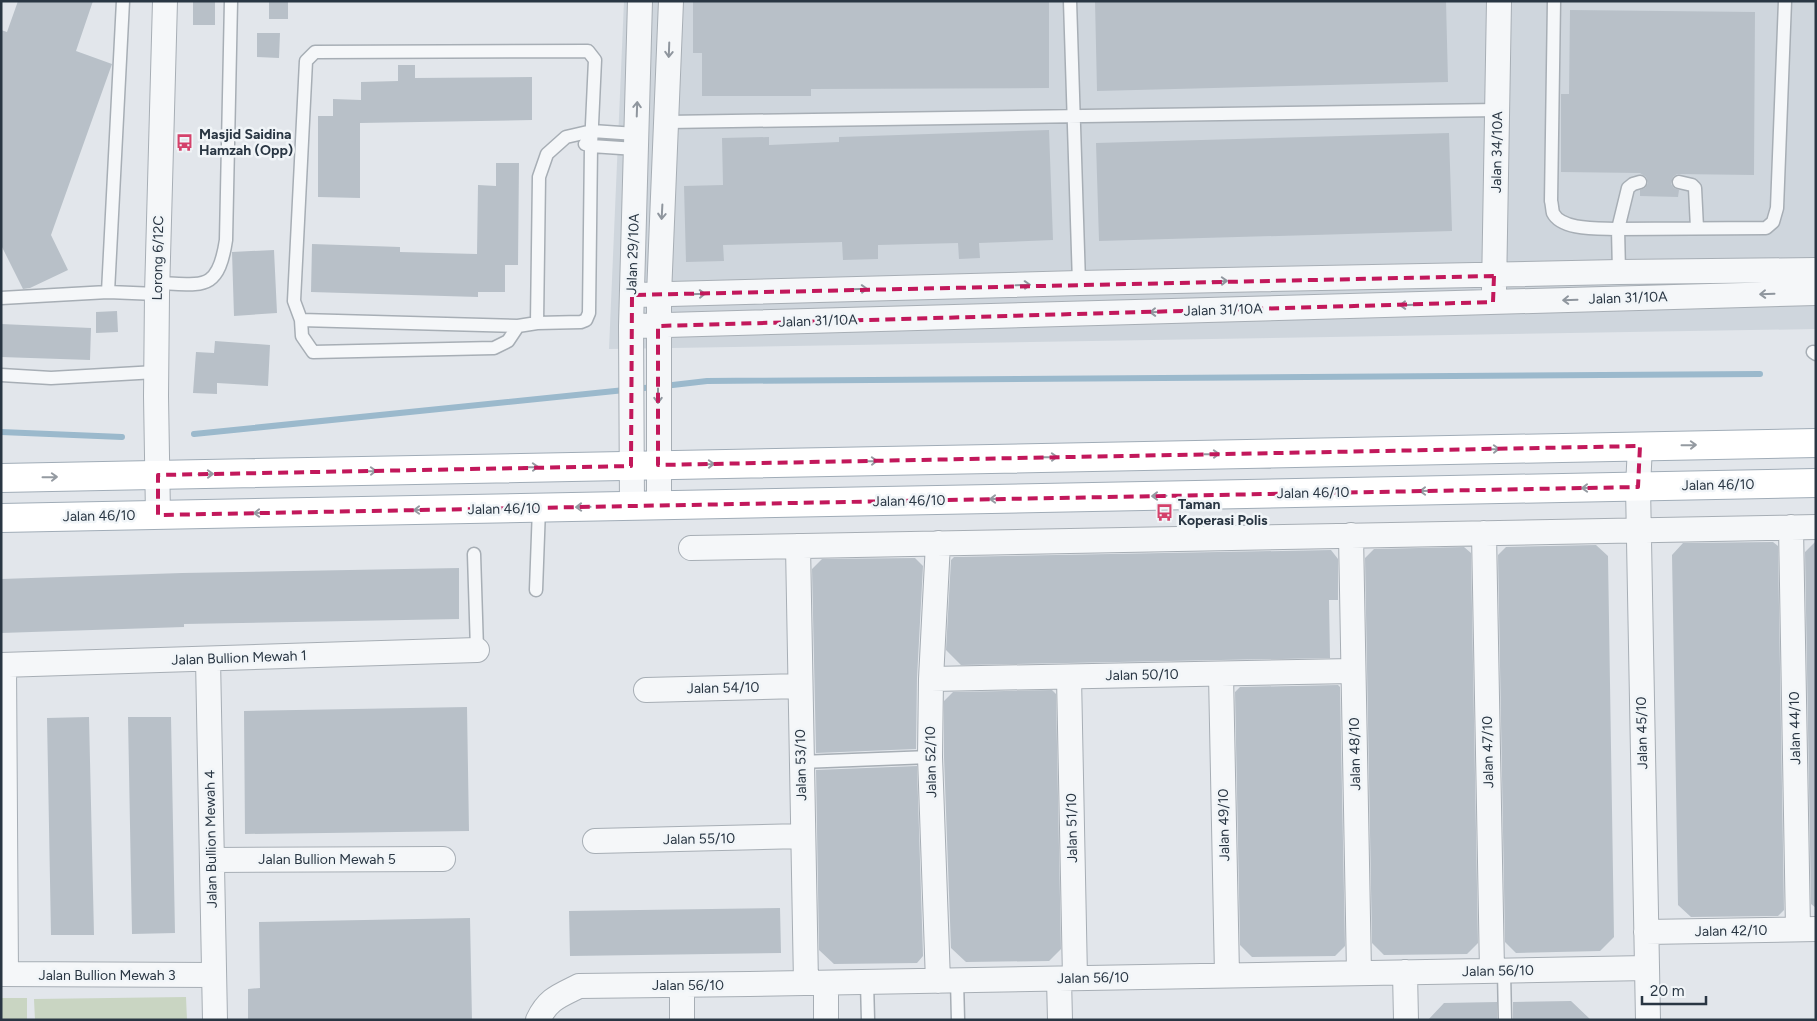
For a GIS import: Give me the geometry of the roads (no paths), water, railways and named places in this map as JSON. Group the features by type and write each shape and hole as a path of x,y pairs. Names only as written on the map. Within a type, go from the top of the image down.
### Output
{"main road":[{"path":"1,478 1816,443"},
{"name":"Jalan 46/10","path":"1,518 1816,483"}],"street":[{"name":"Lorong 6/12C","path":"158,515 157,288 165,1"},
{"name":"Jalan 29/10A","path":"632,506 631,326 640,1"},
{"name":"Jalan 29/10A","path":"659,506 658,326 671,1"},
{"name":"Jalan 34/10A","path":"1493,302 1499,1"},
{"name":"Jalan 31/10A","path":"632,295 1079,283 1816,270"},
{"name":"Jalan 31/10A","path":"631,326 1816,293"},
{"name":"Jalan 45/10","path":"1640,446 1638,530 1648,1020"},
{"name":"Jalan 44/10","path":"1791,527 1807,929"},
{"path":"691,548 1816,527"},
{"name":"Jalan 47/10","path":"1484,533 1498,971"},
{"name":"Jalan 48/10","path":"1351,536 1359,973"},
{"name":"Jalan 52/10","path":"938,543 931,679 930,757 948,981"},
{"name":"Jalan 53/10","path":"798,546 803,836 816,983 826,1020"},
{"name":"Jalan Bullion Mewah 1","path":"3,665 477,650"},
{"name":"Jalan Bullion Mewah 4","path":"208,658 215,1020"},
{"path":"3,665 4,974"},
{"name":"Jalan 50/10","path":"931,679 1354,671"},
{"name":"Jalan 49/10","path":"1222,674 1227,975"},
{"name":"Jalan 51/10","path":"1060,1020 1067,979 1069,677"},
{"name":"Jalan 54/10","path":"646,690 800,686"},
{"name":"Jalan 55/10","path":"595,841 803,836"},
{"name":"Jalan Bullion Mewah 5","path":"212,860 443,858"},
{"name":"Jalan 42/10","path":"1646,932 1807,929"},
{"name":"Jalan 56/10","path":"541,1013 557,997 579,986 1647,968"},
{"path":"1405,972 1406,1020"},
{"name":"Jalan Bullion Mewah 3","path":"4,974 213,975"},
{"path":"682,985 682,1020"}],"lane":[{"path":"108,292 123,1"},
{"path":"1,298 204,284 214,276 220,268 226,240 231,1"},
{"path":"1070,1 1079,283"},
{"path":"1554,1 1551,200 1554,213 1564,223 1579,227 1618,229 1766,228 1773,222 1777,208 1785,1"},
{"path":"300,320 518,326 537,323 581,322 586,320 589,313 594,60 588,51 315,52 306,61 294,301 300,320 302,336 314,352 494,348 508,341 518,326"},
{"path":"667,122 1498,110"},
{"path":"537,323 539,177 547,154 566,137 592,131 636,141"},
{"path":"566,137 591,146 636,141"},
{"path":"1619,272 1618,229 1628,188 1640,182"},
{"path":"1679,182 1692,185 1695,188 1697,228"},
{"path":"1,375 51,378 156,372"},
{"path":"536,590 539,508"},
{"path":"474,554 477,650"},
{"path":"801,762 930,757"},
{"path":"1498,971 1505,1020"},
{"path":"948,981 958,1020"},
{"path":"866,982 868,1020"}],"waterway":[{"path":"664,386 707,381 1760,374"},
{"path":"194,434 654,387"},
{"path":"1,432 122,437"}],"place":[{"name":"Masjid Saidina Hamzah (Opp)","path":"185,142"},
{"name":"Taman Koperasi Polis","path":"1164,512"}]}
